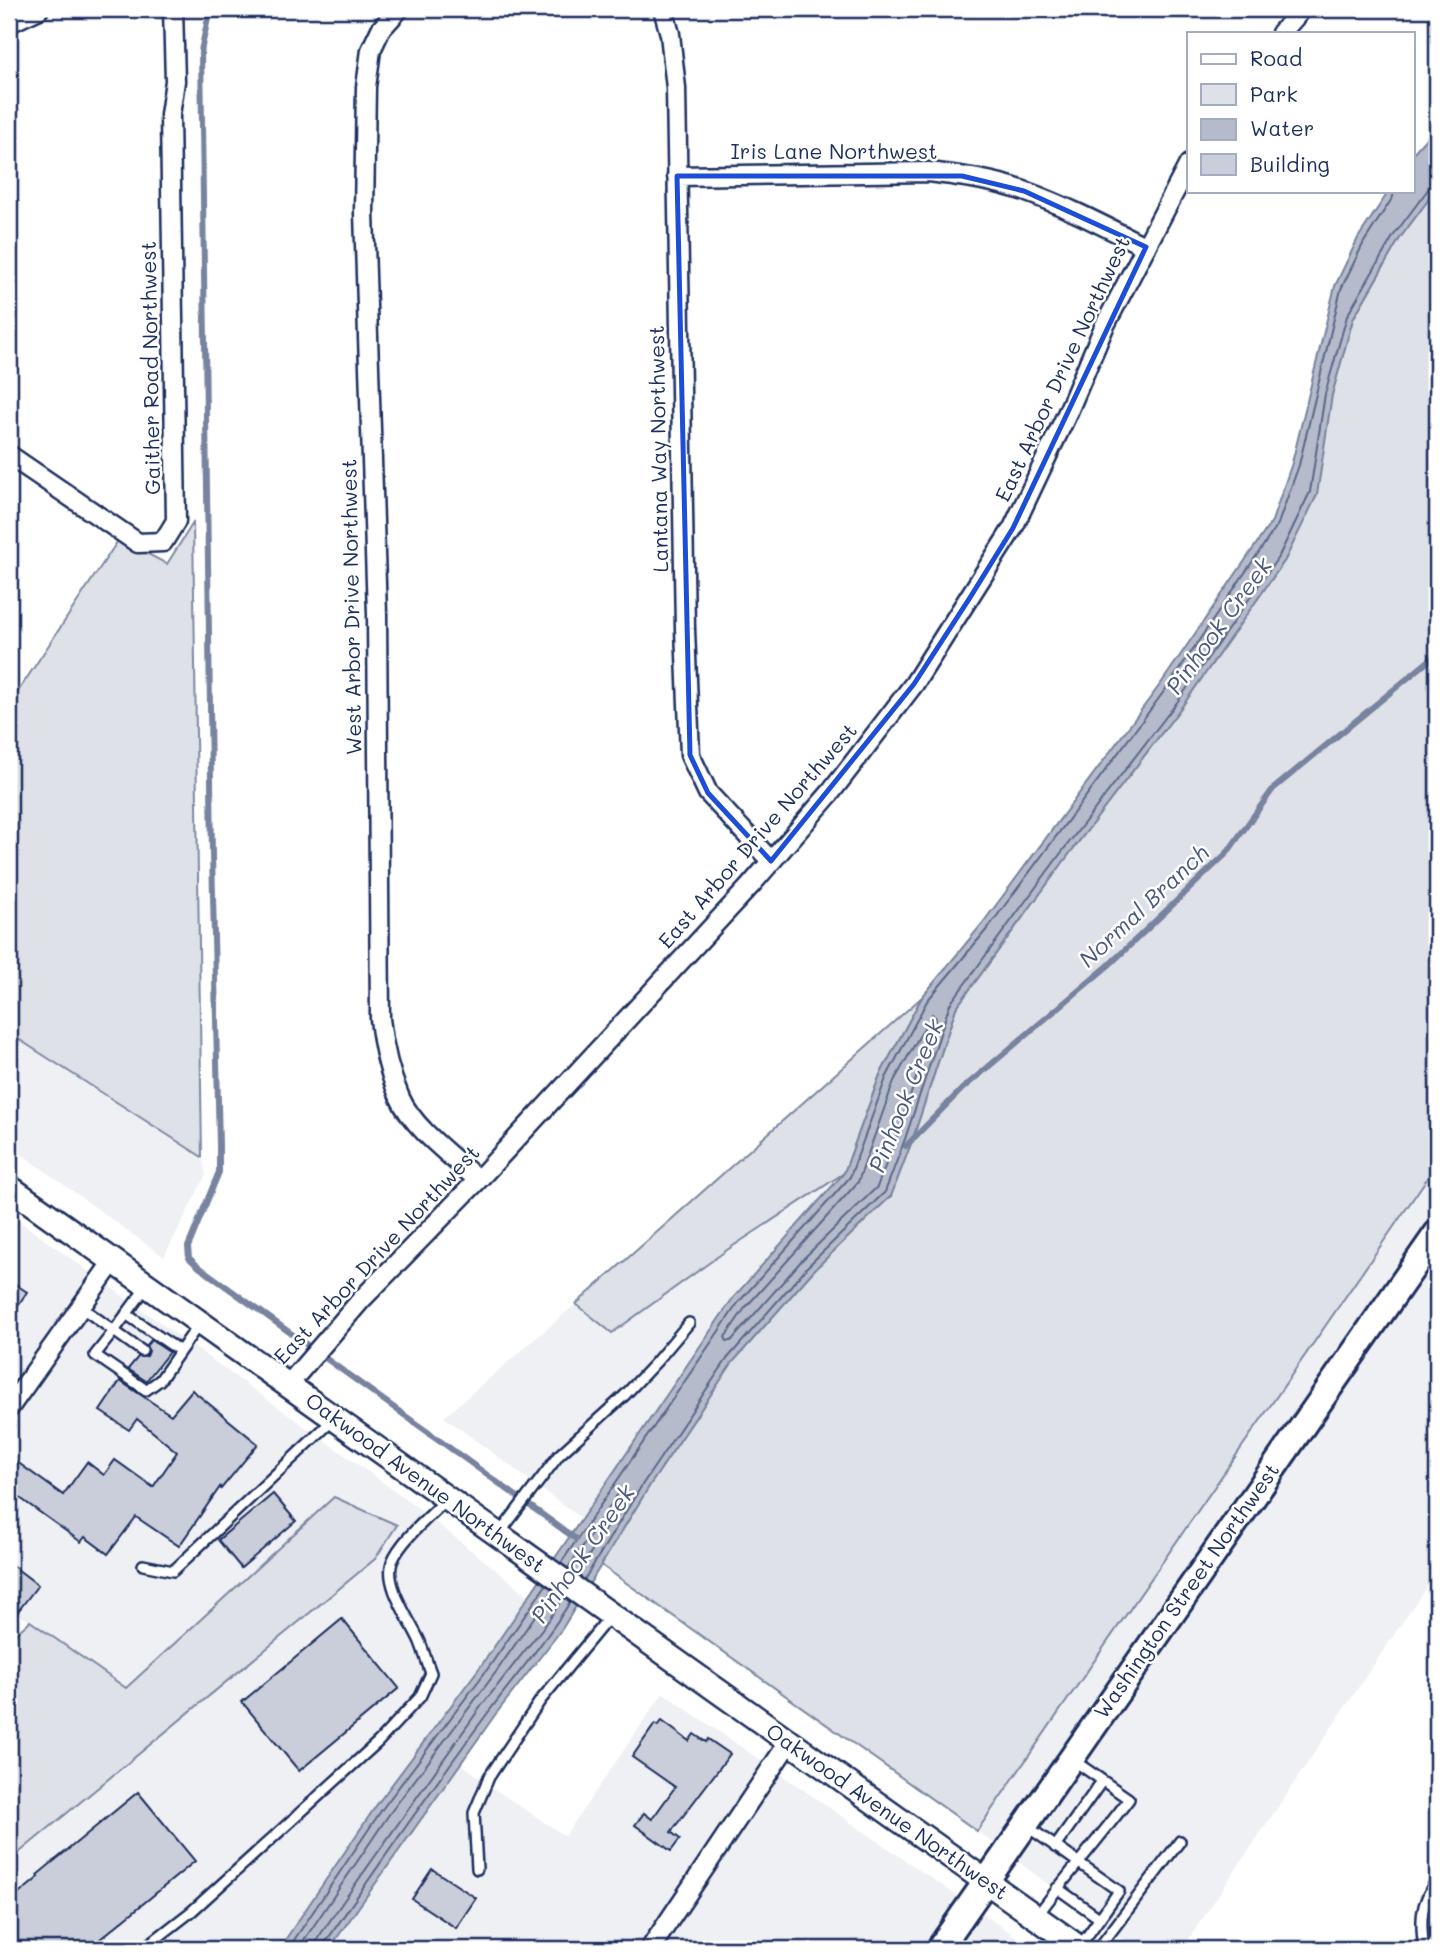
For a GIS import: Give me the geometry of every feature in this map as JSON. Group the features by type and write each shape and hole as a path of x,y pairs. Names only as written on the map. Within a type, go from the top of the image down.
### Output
{"main road":[{"name":"Washington Street Northwest","path":"939,1949 1437,1233"}],"street":[{"path":"9,23 39,9"},
{"name":"Gaither Road Northwest","path":"9,455 138,543 163,542 176,521 170,115 175,81 173,9"},
{"name":"West Arbor Drive Northwest","path":"399,9 381,29 371,50 366,87 364,213 377,614 380,1019 383,1047 400,1100 422,1128 478,1180"},
{"name":"Lantana Way Northwest","path":"663,9 670,34 676,88 685,629 690,755 708,793 771,861"},
{"path":"1282,32 1302,9"},
{"name":"East Arbor Drive Northwest","path":"288,1385 361,1300 478,1180 771,861 831,792 914,684 1013,527 1067,414 1104,327 1187,168"},
{"name":"Iris Lane Northwest","path":"677,176 929,172 962,176 1024,191 1146,247"},
{"name":"Oakwood Avenue Northwest","path":"9,1187 985,1882 1086,1949"},
{"path":"9,1408 114,1260"},
{"path":"650,1949 789,1742"}],"lane":[{"path":"148,1284 95,1355 146,1391 160,1380 164,1366 180,1351 200,1322"},
{"path":"81,1307 142,1351"},
{"path":"126,1314 180,1351"},
{"path":"498,1536 559,1455 625,1395 689,1323"},
{"path":"143,1565 173,1570 335,1418"},
{"path":"143,1949 192,1911 378,1742 420,1698 431,1673 420,1641 404,1612 391,1579 392,1562 421,1524 447,1499"},
{"path":"477,1869 474,1813 489,1777 540,1701 610,1616"},
{"path":"1035,1917 1129,1799 1071,1759"},
{"path":"1055,1847 1102,1781"},
{"path":"1025,1825 1119,1891 1100,1918 1086,1949"},
{"path":"1086,1949 1180,1841"},
{"path":"1424,1949 1422,1914 1426,1896 1437,1880"},
{"path":"1057,1888 1100,1918"}],"highlighted area":[{"path":"677,176 962,176 1024,191 1146,247 1013,528 914,684 771,861 708,793 690,755"}],"shaded area":[{"path":"9,1033 202,1157 206,1175 164,1257 9,1145"},
{"path":"1437,1164 1437,1571 1182,1949 1135,1949 977,1831"},
{"path":"844,1173 733,1298 582,1519 444,1417 576,1304 612,1333 727,1250"},
{"path":"9,1214 410,1502 529,1596 483,1663 378,1803 279,1949 9,1949 9,1861 375,1560 334,1497 126,1688 30,1621 9,1610"},
{"path":"663,1693 1034,1949 329,1949 461,1763 488,1785 565,1836"}],"green space":[{"path":"1437,188 1437,1164 977,1831 601,1565 650,1485 732,1363 814,1270 891,1196 956,1008 1183,705 1285,560 1353,319 1400,238"},
{"path":"193,523 202,1157 9,1033 9,705 119,539 167,564"},
{"path":"922,997 880,1075 844,1173 727,1250 612,1333 576,1304"},
{"path":"334,1497 397,1525 375,1559 9,1861 9,1640 30,1621 126,1688"}],"water":[{"name":"Pinhook Creek","path":"1437,126 1437,188 1400,238 1353,319 1332,395 1317,495 1285,560 1183,705 956,1008 891,1196 814,1270 732,1363 650,1485 562,1629 495,1715 329,1949 279,1949 378,1803 483,1663 733,1298 844,1173 880,1075 922,997 982,924 1162,682 1272,521 1292,463 1335,286 1358,238 1388,192 1414,192 1414,152"}],"building":[{"path":"9,1280 27,1292 9,1319"},
{"path":"151,1340 169,1352 146,1381 128,1369 138,1357 147,1356 149,1351 146,1346"},
{"path":"120,1381 171,1415 192,1390 258,1444 221,1489 220,1487 179,1546 136,1517 108,1554 85,1537 81,1542 9,1490 9,1474 17,1462 63,1495 87,1462 104,1475 115,1460 153,1487 177,1452 137,1419 129,1430 100,1411"},
{"path":"273,1494 296,1521 241,1568 218,1540"},
{"path":"9,1563 38,1585 9,1623"},
{"path":"342,1619 399,1688 299,1771 242,1702"},
{"path":"662,1721 689,1741 694,1734 706,1742 708,1739 730,1754 671,1832 680,1839 671,1851 635,1825 644,1813 652,1819 675,1787 632,1757 655,1724 658,1726"},
{"path":"138,1792 195,1861 88,1949 9,1949 9,1902 39,1877 37,1875"},
{"path":"432,1869 476,1898 456,1928 412,1899"}],"waterway":[{"name":"Pinhook Creek","path":"210,9 201,51 219,1172 188,1247 189,1258 576,1539"},
{"name":"Normal Branch","path":"906,1146 962,1089 1109,965 1227,853 1273,789 1437,654"}]}
